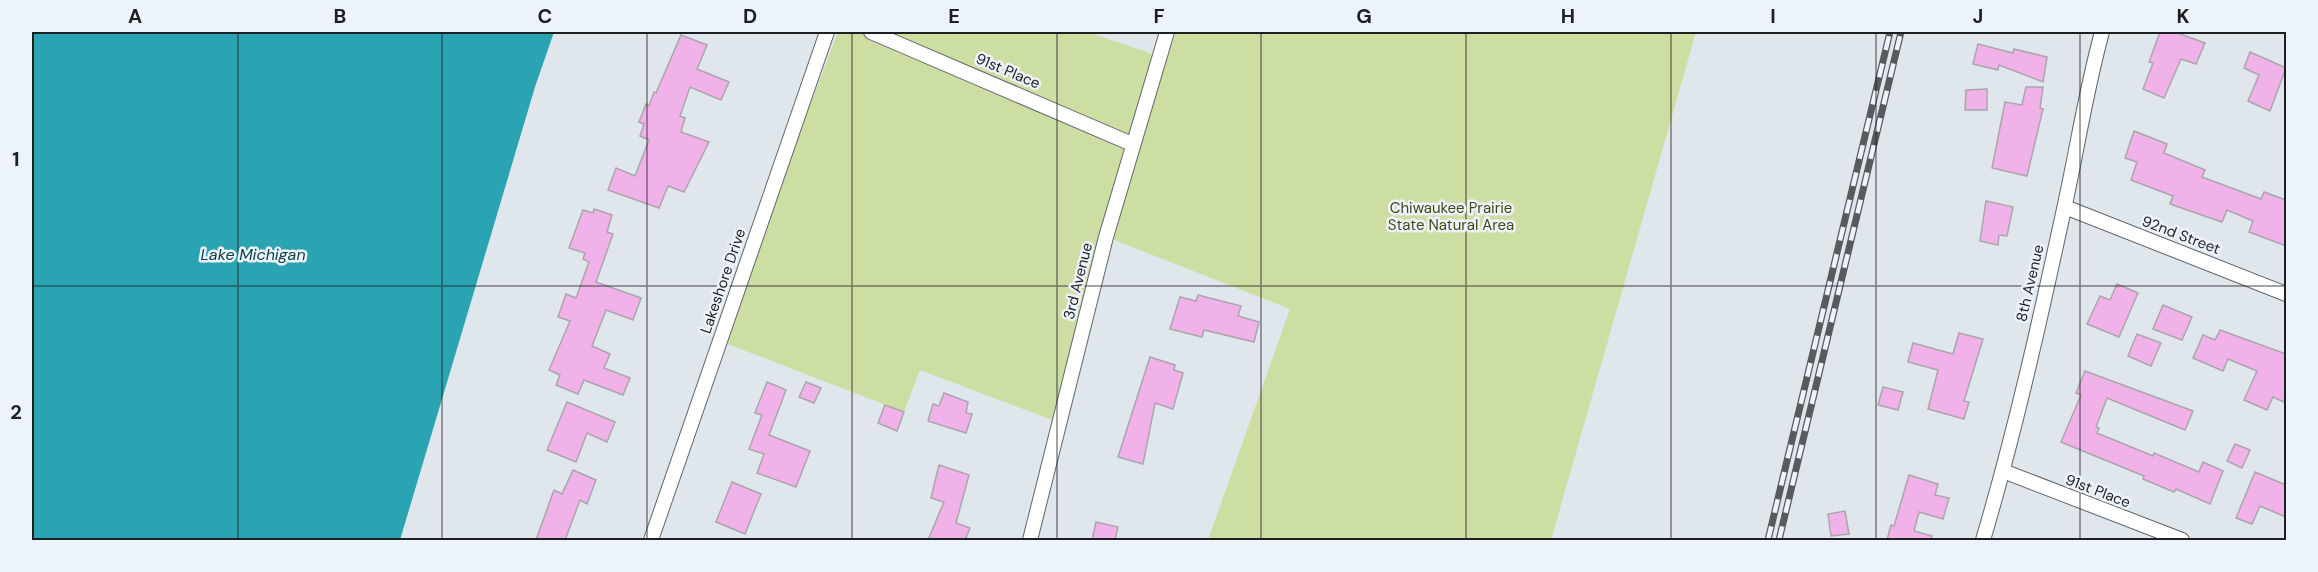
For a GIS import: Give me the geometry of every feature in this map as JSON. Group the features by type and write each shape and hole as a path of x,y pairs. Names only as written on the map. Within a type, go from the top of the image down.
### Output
{"street":[{"name":"Lakeshore Drive","path":"651,540 827,32"},
{"name":"91st Place","path":"871,32 1132,144"},
{"name":"3rd Avenue","path":"1030,540 1132,144 1167,32"},
{"name":"8th Avenue","path":"1983,540 2003,471 2064,207 2088,84 2102,32"},
{"name":"92nd Street","path":"2064,207 2286,294"},
{"name":"91st Place","path":"2003,471 2182,540"}],"green space":[{"name":"Chiwaukee Prairie State Natural Area","path":"838,32 1088,32 1167,59 1176,32 1696,32 1551,540 1208,540 1290,309 1107,237 1060,423 920,370 904,412 720,341"}],"water":[{"name":"Lake Michigan","path":"32,32 554,32 535,87 400,540 32,540"}],"building":[{"path":"2160,32 2175,32 2205,43 2196,64 2181,59 2164,98 2143,89 2153,63 2149,62"},
{"path":"681,35 707,45 697,69 729,82 721,100 690,87 680,116 685,118 681,132 709,142 684,192 668,186 659,208 608,190 616,168 635,176 649,140 640,136 644,124 639,122 646,104 649,106 654,92 656,93"},
{"path":"1978,44 2013,53 2014,49 2047,57 2043,82 1999,65 1998,70 1973,64"},
{"path":"2250,52 2286,68 2270,111 2248,101 2259,75 2244,68"},
{"path":"2026,87 2043,87 2040,108 2043,109 2027,176 1992,168 2005,102 2022,105"},
{"path":"1987,89 1987,110 1965,110 1966,90"},
{"path":"2134,131 2167,144 2164,153 2205,170 2202,177 2261,199 2264,192 2286,200 2286,246 2249,232 2253,221 2227,210 2222,222 2170,204 2173,196 2131,180 2137,162 2125,158"},
{"path":"1986,201 2013,207 2007,236 1999,235 1998,245 1980,241"},
{"path":"594,209 612,215 607,232 613,234 596,282 641,298 633,320 606,310 592,346 610,354 604,368 630,378 623,395 584,380 578,394 556,385 560,375 549,370 570,321 558,317 566,294 576,298 589,262 583,259 585,253 569,248 583,210 593,213"},
{"path":"2117,284 2138,293 2119,337 2087,324 2100,296 2110,300"},
{"path":"1198,295 1241,306 1238,316 1259,322 1254,342 1204,330 1202,337 1170,329 1180,297 1196,301"},
{"path":"2163,305 2192,317 2182,340 2153,329"},
{"path":"2220,330 2286,354 2286,403 2273,397 2267,410 2244,400 2257,371 2228,359 2223,371 2193,358 2203,335 2215,340"},
{"path":"1959,333 1983,339 1964,401 1969,402 1964,419 1928,409 1938,370 1908,362 1913,343 1953,354"},
{"path":"2137,334 2161,343 2151,366 2128,356"},
{"path":"1150,357 1175,365 1174,370 1183,373 1173,409 1155,403 1143,464 1118,457"},
{"path":"2085,371 2193,411 2185,430 2107,398 2096,427 2099,428 2097,433 2199,472 2203,462 2223,471 2210,504 2176,489 2174,492 2143,479 2144,476 2061,442 2081,395 2076,393"},
{"path":"767,382 786,390 769,435 810,451 796,487 757,473 764,454 749,449 762,415 755,413"},
{"path":"806,382 821,388 814,403 799,397"},
{"path":"1883,387 1903,392 1898,410 1878,405"},
{"path":"944,393 968,402 966,413 972,414 966,433 928,421 933,404 939,406"},
{"path":"567,402 615,422 607,442 587,433 576,462 547,450"},
{"path":"885,405 904,412 897,431 878,423"},
{"path":"2235,444 2250,450 2242,468 2227,461"},
{"path":"939,465 969,475 956,523 970,528 965,540 928,540 944,502 931,498"},
{"path":"573,470 596,480 587,504 580,500 565,540 536,540 554,490 562,494"},
{"path":"2255,472 2286,485 2286,517 2260,506 2252,524 2236,518"},
{"path":"1909,475 1938,484 1935,495 1949,498 1943,519 1919,512 1914,531 1932,536 1931,540 1887,540 1891,525 1894,526"},
{"path":"732,482 761,494 745,534 716,522"},
{"path":"1845,511 1849,534 1831,536 1828,514"},
{"path":"1096,522 1118,527 1115,540 1092,540"}],"railway":[{"path":"1768,540 1890,32"},
{"path":"1779,540 1901,32"}]}
